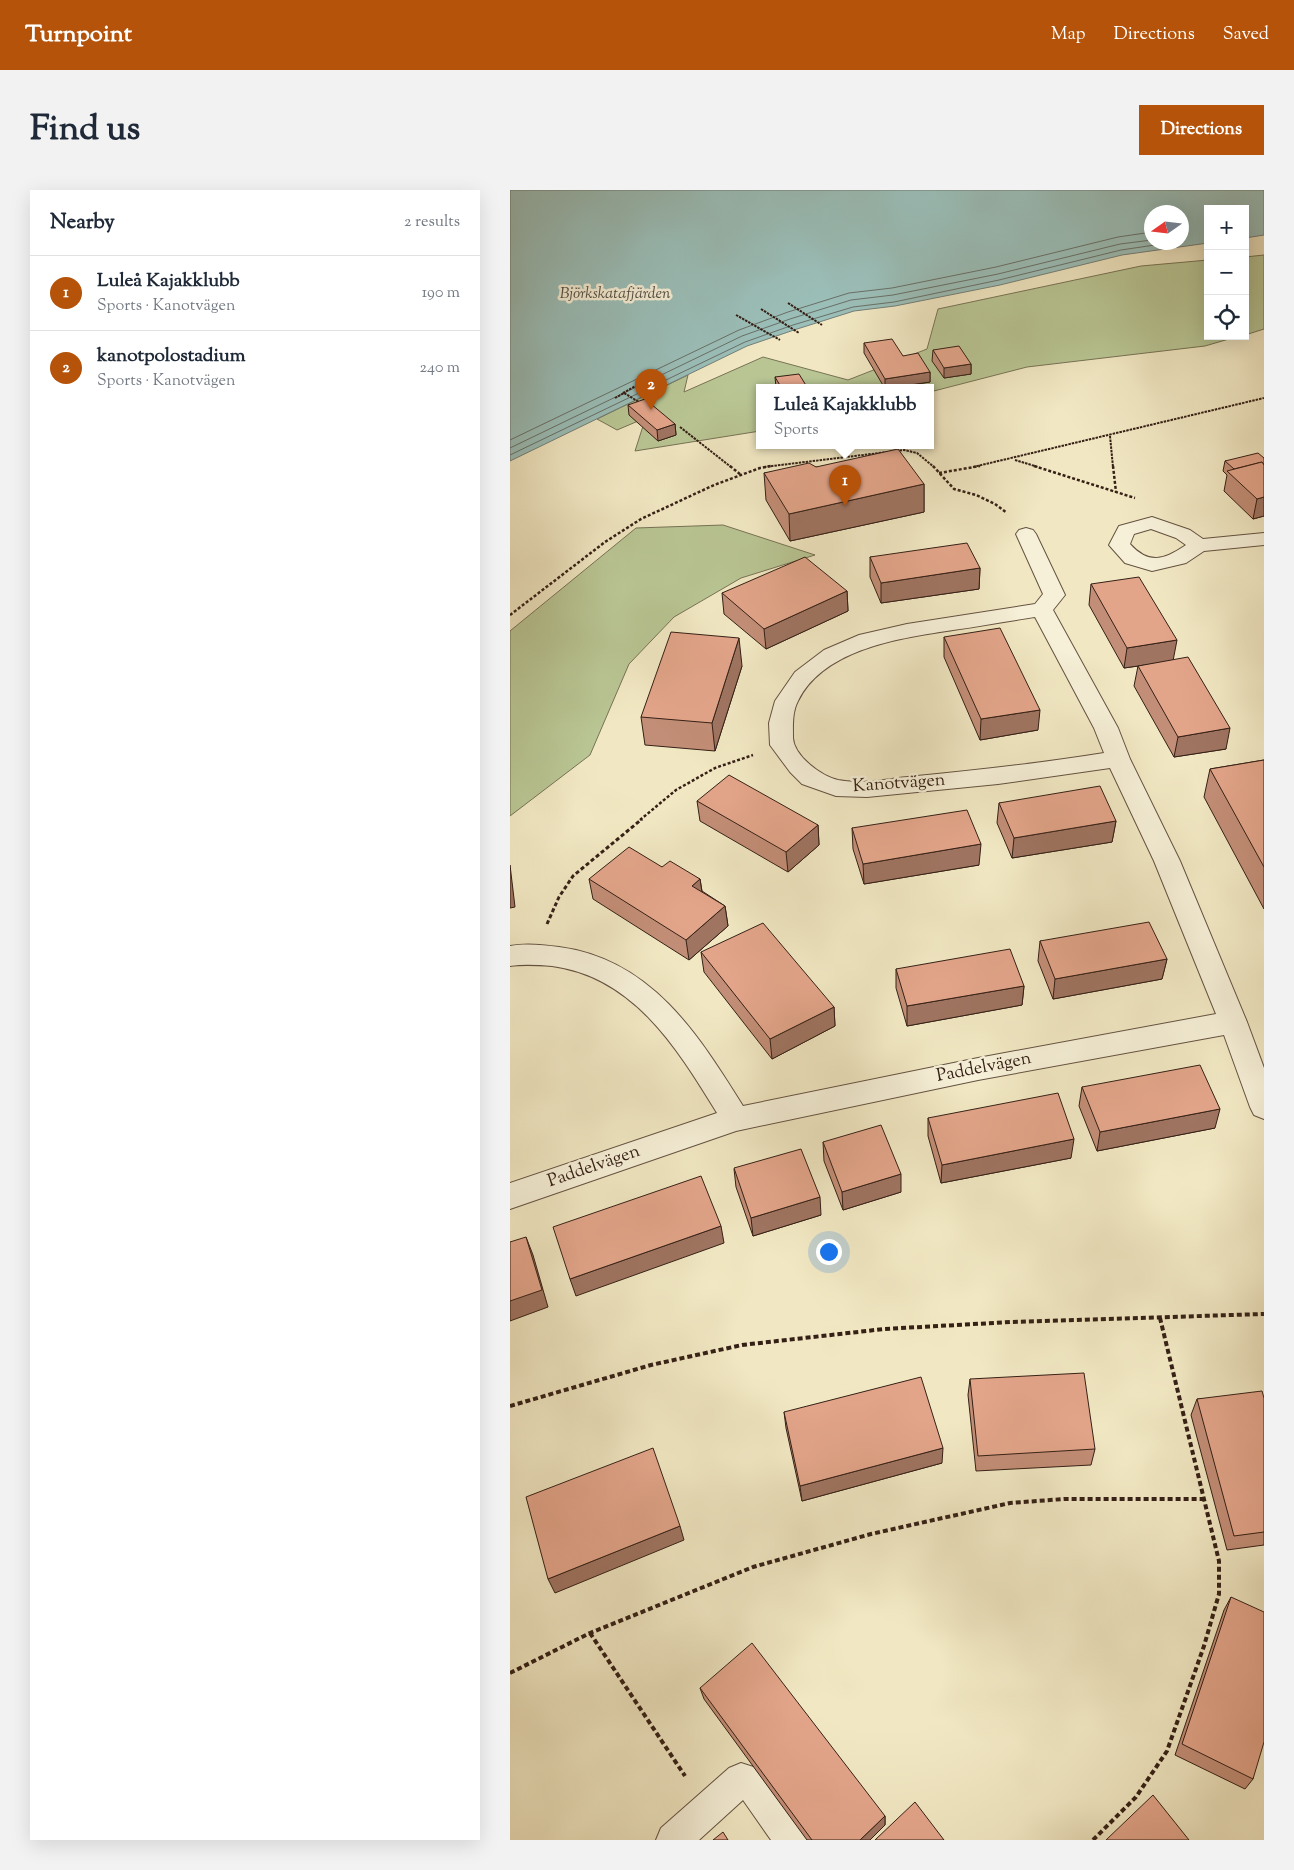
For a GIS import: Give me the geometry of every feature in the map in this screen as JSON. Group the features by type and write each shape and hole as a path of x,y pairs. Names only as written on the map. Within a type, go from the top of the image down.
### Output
{"street":[{"path":"782,745 781,722 786,701 803,678 832,655 866,640 891,634 1042,609 1054,595 1026,534"},
{"path":"1199,545 1227,544 1264,539"},
{"path":"1042,609 1106,728 1118,759 1167,861 1233,1022 1264,1107"},
{"name":"Kanotvägen","path":"782,745 810,778 836,788 868,789 998,776 1118,759"},
{"path":"523,956 556,956 592,964 618,976 668,1018 692,1048 736,1119"},
{"name":"Paddelvägen","path":"510,1196 736,1119 978,1069 1233,1022"}],"lane":[{"path":"673,1840 741,1780 751,1782 791,1840"}],"path":[{"path":"788,303 822,326"},
{"path":"761,309 799,333"},
{"path":"736,316 780,340"},
{"path":"615,398 643,382"},
{"path":"623,394 639,402"},
{"path":"940,473 987,465 1264,398"},
{"path":"680,427 741,475"},
{"path":"1110,436 1116,492"},
{"path":"510,615 605,542 641,519 714,485 760,468 797,462 892,450 917,453 926,459 954,490 976,495 995,504 1015,520 1026,534"},
{"path":"523,956 573,876 676,790 715,768 782,745"},
{"path":"510,1406 650,1365 742,1345 884,1329 1011,1322 1264,1314"},
{"path":"1093,1840 1136,1797 1167,1751 1204,1646 1219,1594 1219,1561 1160,1318"},
{"path":"510,1673 590,1634 753,1568 871,1534 962,1512 1010,1503 1064,1499 1204,1499"},
{"path":"590,1634 707,1809"}],"green space":[{"path":"1264,255 1264,329 1249,334 1249,295 1249,257"},
{"path":"1204,260 1204,340 1225,340 1205,346 1027,367 934,391 934,384 756,384 756,432 635,451 643,426 650,416 617,430 597,419 688,375 684,392 763,357 848,380 927,349 938,309 1141,266"},
{"path":"723,525 815,555 741,578 674,617 629,664 590,755 510,816 510,631 636,528"}],"water":[{"name":"Björkskatafjärden","path":"510,190 1264,190 1264,235 1249,237 1249,205 1204,205 1204,244 1189,246 1189,205 1144,205 1144,250 1158,250 1122,255 1000,285 895,306 854,311 747,346 510,461"}],"building":[{"path":"892,339 903,356 918,353 930,372 885,379 864,343"},
{"path":"959,346 971,364 944,368 933,350"},
{"path":"799,374 805,384 779,384 775,377"},
{"path":"645,399 675,424 657,430 628,405"},
{"path":"898,449 924,484 789,514 764,473 809,463 816,467"},
{"path":"1258,453 1264,458 1264,465 1262,462 1234,469 1225,461"},
{"path":"1262,462 1264,465 1264,497 1257,499 1227,471"},
{"path":"967,543 980,568 881,583 870,557"},
{"path":"805,557 847,591 764,629 722,593"},
{"path":"1139,577 1177,640 1127,648 1091,584"},
{"path":"1000,628 1040,710 981,719 944,637"},
{"path":"671,632 739,638 712,723 641,717"},
{"path":"1188,657 1230,728 1178,737 1138,666"},
{"path":"1264,760 1264,867 1210,769"},
{"path":"729,775 818,825 786,852 697,801"},
{"path":"1100,786 1116,821 1014,838 999,803"},
{"path":"967,810 981,844 863,864 852,828"},
{"path":"629,847 662,867 670,861 700,879 692,886 725,906 686,940 589,879"},
{"path":"1149,922 1167,959 1055,979 1040,941"},
{"path":"763,923 834,1007 770,1039 701,952"},
{"path":"1010,949 1024,986 907,1006 896,969"},
{"path":"1200,1065 1220,1109 1100,1132 1082,1087"},
{"path":"1058,1093 1074,1139 942,1165 928,1118"},
{"path":"881,1125 901,1174 842,1192 823,1142"},
{"path":"801,1149 820,1197 751,1218 734,1168"},
{"path":"701,1176 721,1226 570,1279 553,1227"},
{"path":"526,1237 542,1290 510,1301 510,1242"},
{"path":"1084,1373 1095,1449 978,1456 970,1379"},
{"path":"921,1377 943,1448 800,1486 784,1412"},
{"path":"1262,1391 1264,1398 1264,1532 1234,1536 1197,1399"},
{"path":"653,1448 680,1526 548,1579 526,1497"},
{"path":"1231,1597 1264,1612 1264,1742 1253,1779 1182,1744"},
{"path":"752,1643 885,1816 860,1840 812,1840 700,1688"},
{"path":"1153,1795 1189,1840 1106,1840"},
{"path":"915,1802 944,1840 875,1840"},
{"path":"723,1832 728,1840 713,1840"}],"place":[{"name":"kanotpolostadium","path":"651,410"},
{"name":"Luleå Kajakklubb","path":"845,506"}]}
